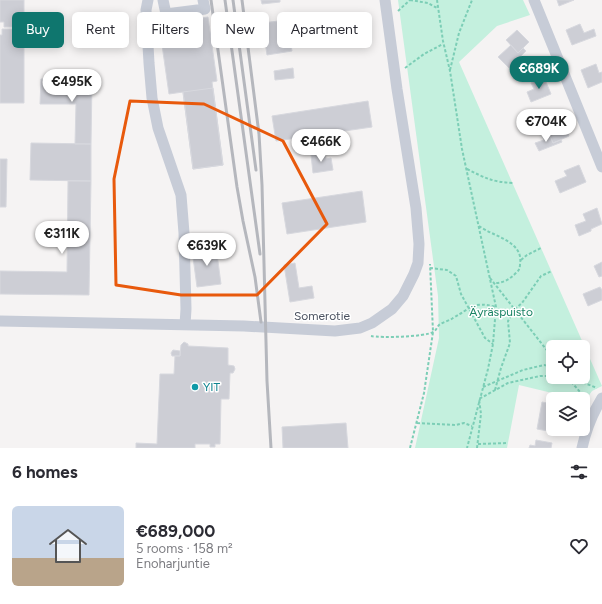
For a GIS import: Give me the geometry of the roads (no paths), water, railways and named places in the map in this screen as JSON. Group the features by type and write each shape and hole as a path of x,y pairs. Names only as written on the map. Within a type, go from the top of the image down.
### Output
{"street":[{"path":"148,0 146,10 148,63 152,98 158,128 181,195 184,233 185,325"},
{"path":"163,0 166,14 205,9 203,0"},
{"name":"Somerotie","path":"0,321 244,326 347,330 360,328 382,317 392,309 403,296 410,284 418,263 420,244 385,0"},
{"path":"534,0 602,167"},
{"path":"582,448 585,431 602,398"}],"railway":[{"path":"211,0 237,187 255,277 261,322"},
{"path":"225,0 260,254"},
{"path":"233,0 256,170"},
{"path":"242,0 259,134 262,185 267,381 271,448"}],"place":[{"name":"YIT","path":"195,387"}],"park label":[{"name":"Äyräspuisto","path":"501,312"}]}
